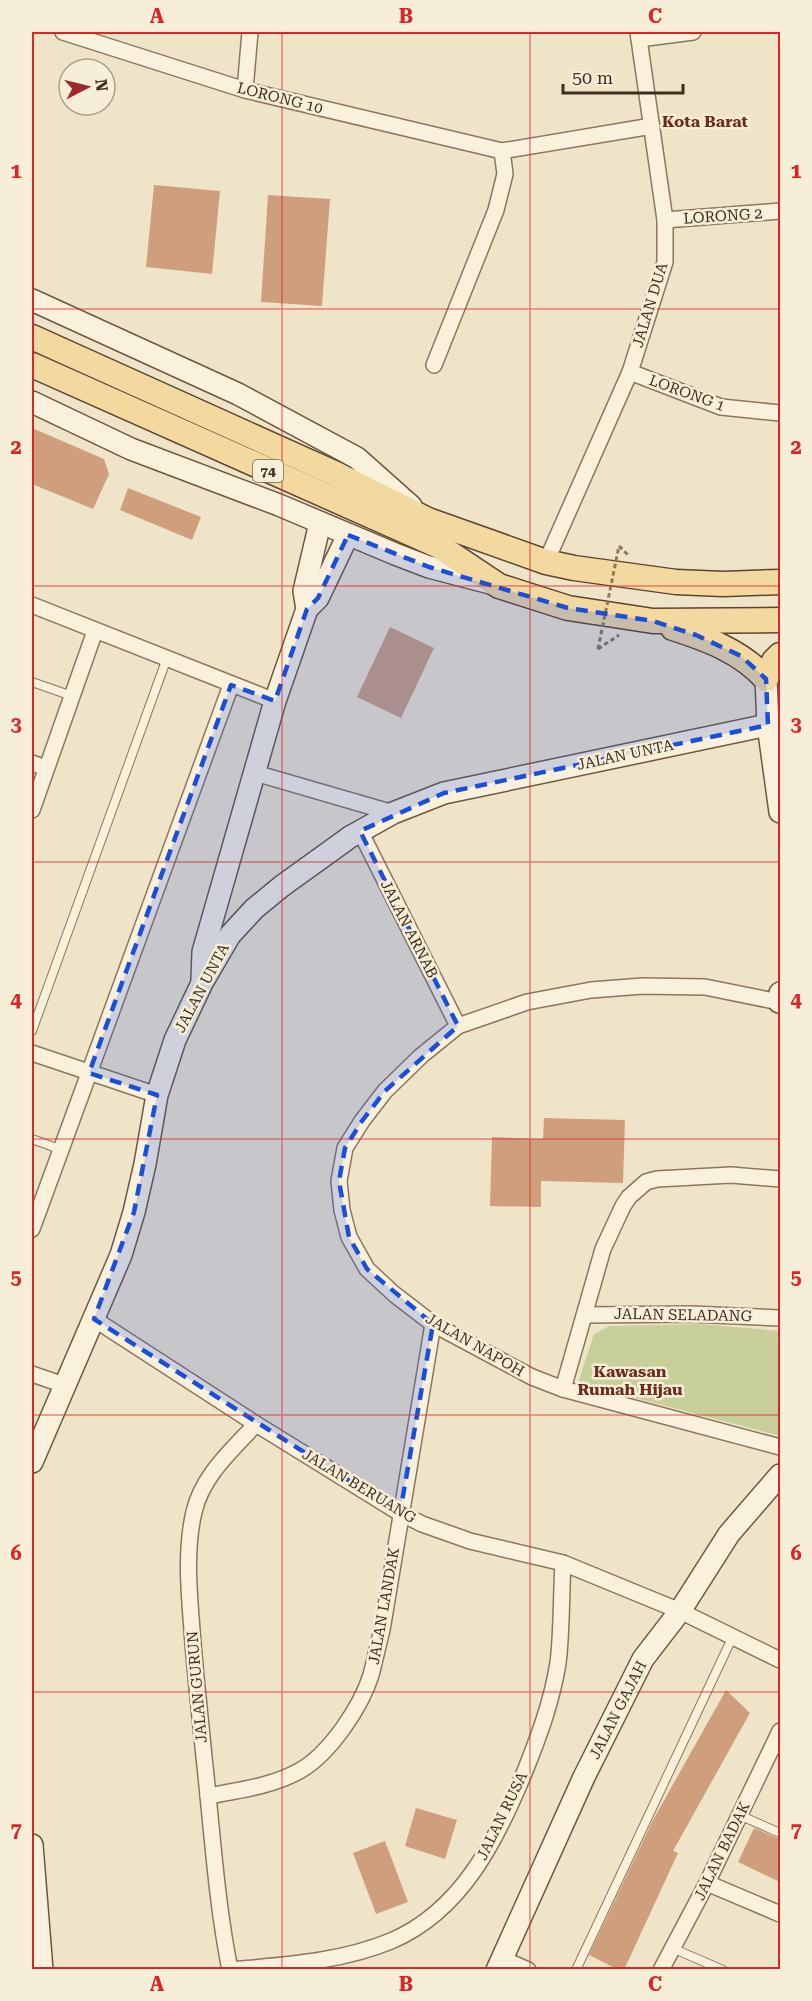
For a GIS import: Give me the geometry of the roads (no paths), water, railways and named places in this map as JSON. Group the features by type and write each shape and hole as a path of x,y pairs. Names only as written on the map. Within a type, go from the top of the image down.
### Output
{"main road":[{"name":"74","path":"32,337 326,469 428,520 546,562 676,582 723,584 780,582"},
{"name":"74","path":"32,365 439,546 499,586 568,608 653,621 780,620"},
{"path":"676,582 695,595 702,605 698,616 690,622"},
{"path":"653,621 696,635 741,656 754,665 766,679 774,661 780,655"}],"street":[{"name":"LORONG 10","path":"63,32 245,90 502,151 652,126"},
{"path":"245,90 250,32"},
{"path":"639,35 693,32"},
{"name":"JALAN DUA","path":"546,562 630,372 665,262 665,220 639,35"},
{"path":"434,365 496,210 505,174 502,151"},
{"name":"LORONG 2","path":"665,220 780,211"},
{"path":"32,300 238,394 357,458 428,520"},
{"name":"LORONG 1","path":"630,372 720,407 780,413"},
{"path":"32,402 131,449 429,567 499,586"},
{"path":"307,609 304,591 320,523"},
{"path":"202,983 204,952 275,701 307,609 318,598 348,535"},
{"path":"32,605 275,701"},
{"path":"32,810 39,766 72,696 95,631"},
{"path":"766,679 768,725 780,812"},
{"path":"33,1223 62,1150 231,685"},
{"name":"JALAN UNTA","path":"32,1462 122,1255 134,1212 157,1095 175,1040 202,983 230,934 254,909 282,886 360,831 393,813 444,793 768,725"},
{"path":"255,773 393,813"},
{"name":"JALAN ARNAB","path":"360,831 458,1026"},
{"path":"225,878 226,915 230,934"},
{"name":"JALAN NAPOH","path":"780,999 705,987 633,987 591,990 527,1002 458,1026 421,1056 385,1091 345,1148 339,1180 342,1210 350,1237 367,1269 394,1294 434,1324 531,1377 563,1389 780,1447"},
{"path":"32,1053 157,1095"},
{"path":"563,1389 603,1249 629,1197 646,1182 657,1179 731,1175 780,1179"},
{"name":"JALAN SELADANG","path":"586,1315 691,1314 780,1318"},
{"name":"JALAN BERUANG","path":"94,1318 256,1424 400,1513 422,1524 470,1541 563,1563 681,1611 780,1660"},
{"name":"JALAN LANDAK","path":"208,1796 266,1784 300,1771 317,1759 337,1736 358,1704 370,1677 382,1630 400,1513 434,1324"},
{"path":"32,1374 64,1385"},
{"name":"JALAN GURUN","path":"230,1970 221,1928 189,1592 190,1540 194,1511 204,1486 222,1460 256,1424"},
{"name":"JALAN GAJAH","path":"499,1964 620,1701 643,1659 681,1611 729,1534 780,1475"},
{"name":"JALAN RUSA","path":"230,1970 299,1964 349,1956 392,1941 427,1922 455,1896 488,1851 543,1726 558,1663 563,1563"},
{"name":"JALAN BADAK","path":"661,1970 708,1883 739,1815 776,1750 780,1731"},
{"path":"32,1845 42,1970"},
{"path":"708,1883 780,1914"},
{"path":"499,1964 528,1970"}],"lane":[{"path":"32,1031 167,658"},
{"path":"32,682 72,696"},
{"path":"32,1139 62,1150"},
{"path":"576,1970 733,1636"},
{"path":"739,1815 780,1833"},
{"path":"671,1948 723,1970"}],"district":[{"name":"Kota Barat","path":"705,121"},
{"name":"Kawasan Rumah Hijau","path":"630,1380"}]}
